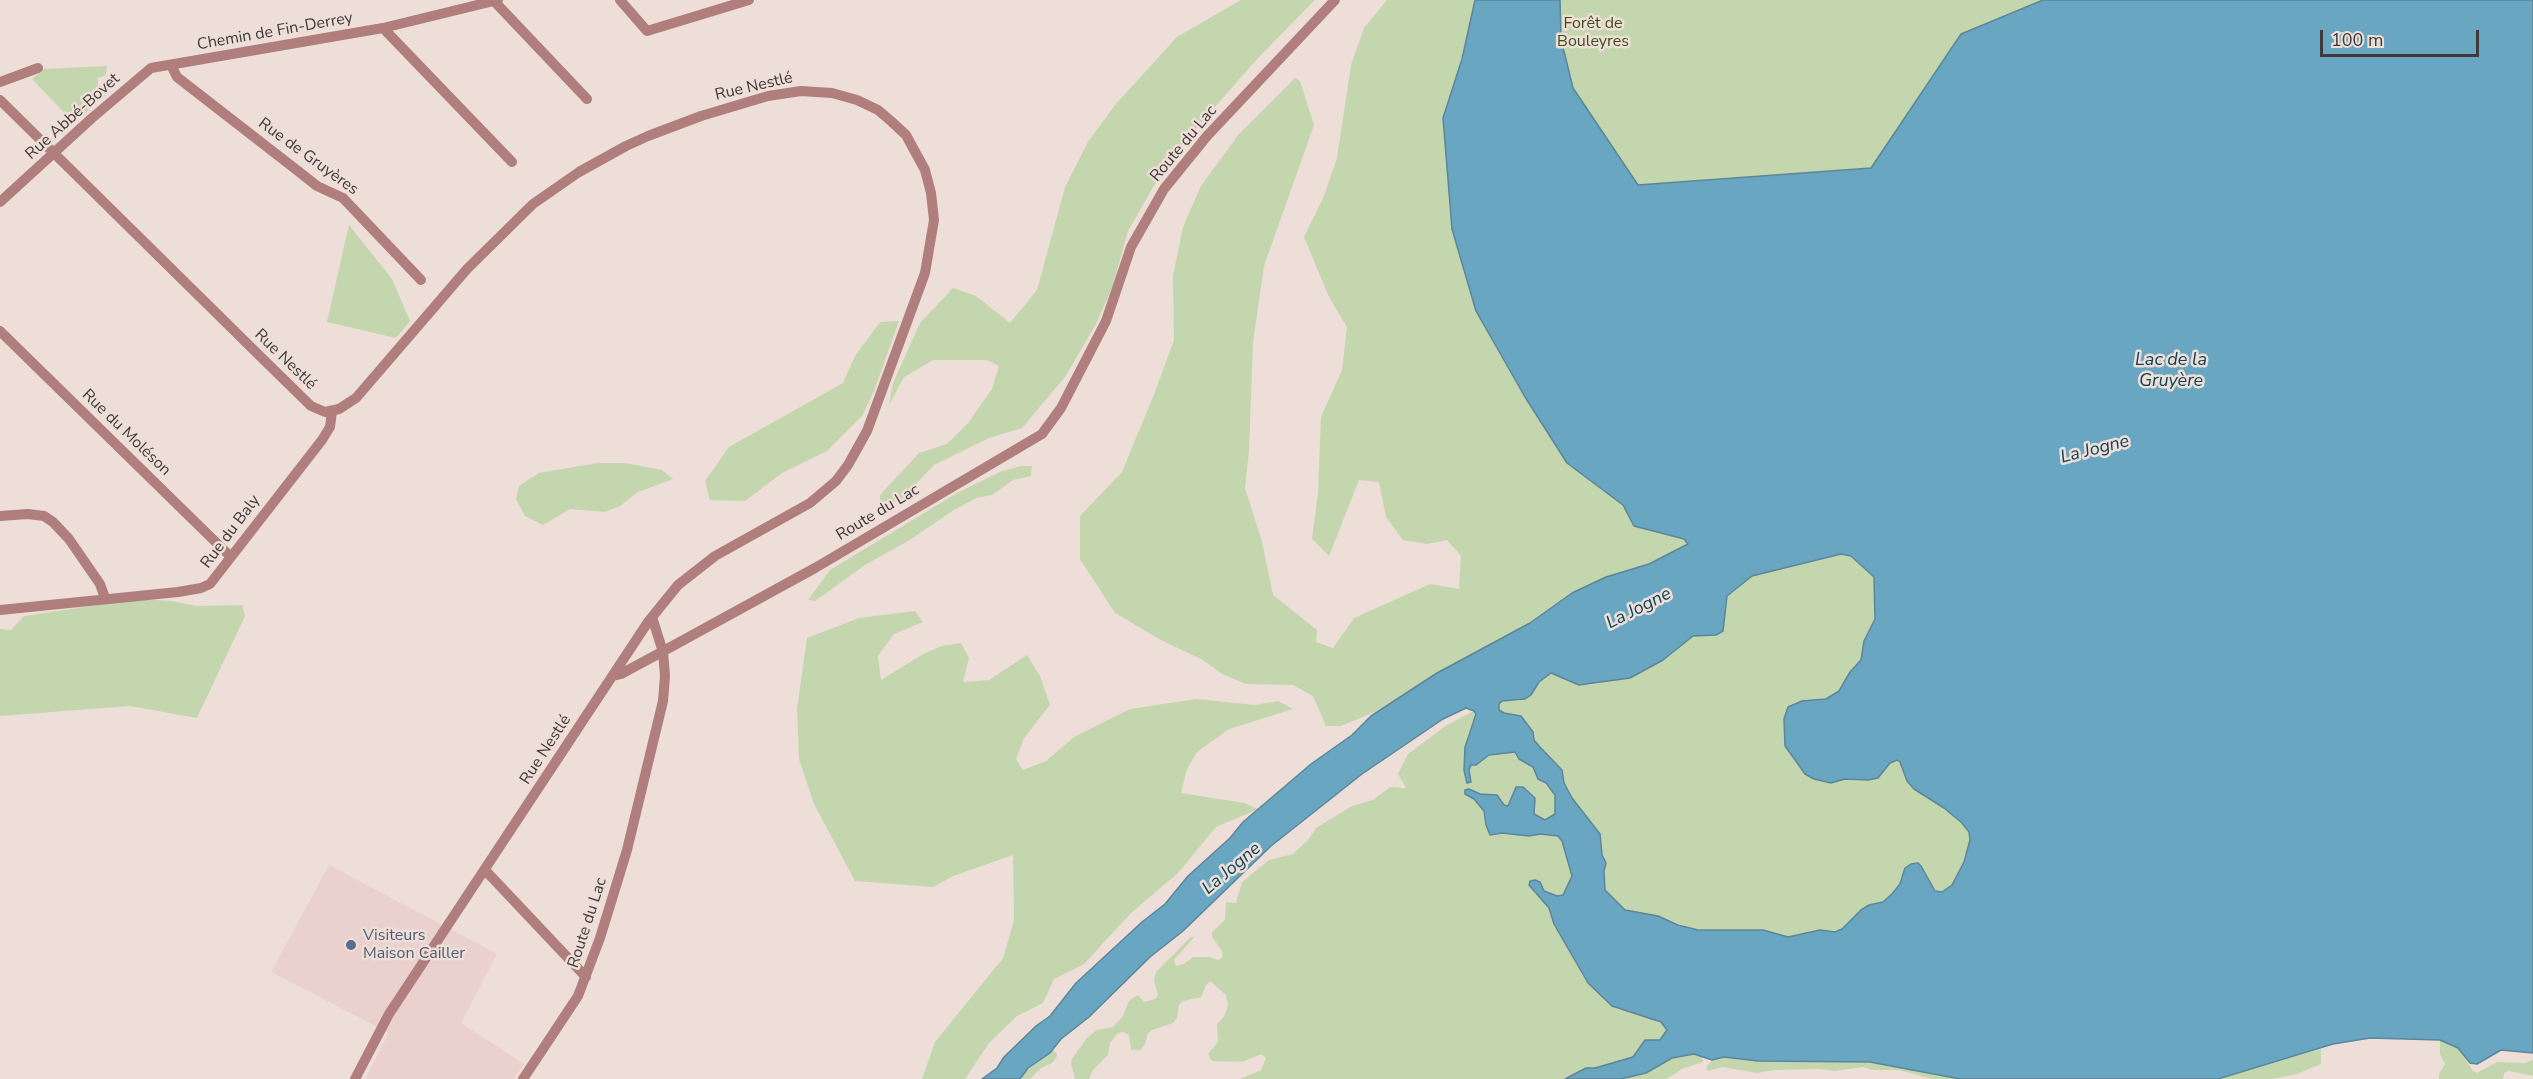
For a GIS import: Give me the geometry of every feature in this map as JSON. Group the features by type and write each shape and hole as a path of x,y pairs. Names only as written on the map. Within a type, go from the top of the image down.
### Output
{"street":[{"path":"620,0 647,31 749,0"},
{"name":"Route du Lac","path":"523,1079 574,1002 586,977 627,850 658,725 665,676 663,652 815,568 1042,434 1061,408 1106,321 1131,247 1164,189 1207,136 1335,0"},
{"path":"496,1 587,99"},
{"name":"Chemin de Fin-Derrey","path":"171,65 383,28 496,1"},
{"path":"383,28 512,162"},
{"name":"Rue Abbé-Bovet","path":"0,202 151,68 171,65"},
{"name":"Rue de Gruyères","path":"171,65 177,77 317,186 343,198 422,279"},
{"path":"0,82 38,68"},
{"name":"Rue Nestlé","path":"0,100 311,406 325,412 347,406 356,398 467,269 533,204 579,172 626,146 701,116 768,96 801,91 832,93 857,100 878,111 906,135 918,154 929,182 934,220 925,273 867,431 848,465 824,492 792,514 699,567 678,585 652,617 389,1014 355,1079"},
{"name":"Rue du Moléson","path":"0,331 231,557"},
{"name":"Rue du Baly","path":"0,610 201,588 216,577 322,440 330,427 332,411"},
{"path":"0,516 28,513 44,516 53,522 69,539 100,584 105,598"},
{"path":"613,676 663,652 652,617"},
{"path":"485,870 586,977"}],"shaded area":[{"path":"329,865 497,954 461,1023 524,1064 514,1079 365,1079 389,1033 271,972"}],"green space":[{"path":"1241,0 1315,0 1257,59 1179,148 1128,231 1112,288 1096,324 1065,377 1022,428 989,438 934,465 903,498 880,508 880,495 919,453 947,444 968,423 992,389 999,366 987,360 933,360 904,377 889,405 893,383 920,323 953,288 976,296 1010,323 1037,290 1065,187 1088,142 1115,105 1177,37"},
{"path":"1387,0 1475,0 1462,59 1476,311 1525,397 1567,463 1623,505 1634,526 1684,539 1688,544 1649,564 1606,577 1572,593 1530,623 1437,673 1379,710 1341,726 1326,726 1313,696 1293,685 1246,684 1222,674 1203,660 1161,640 1115,613 1080,559 1080,516 1122,472 1174,340 1173,276 1183,227 1201,186 1239,134 1295,78 1300,81 1314,125 1264,266 1253,342 1249,451 1245,488 1262,542 1273,595 1317,630 1316,642 1333,648 1354,618 1430,584 1459,589 1461,556 1447,540 1427,544 1403,540 1386,517 1379,482 1359,480 1329,556 1312,539 1318,493 1321,417 1342,370 1347,327 1329,297 1304,237 1324,196 1337,158 1351,65 1364,28"},
{"name":"Forêt de Bouleyres","path":"1560,0 2043,0 1960,34 1871,168 1638,185 1573,88 1561,39"},
{"path":"107,66 106,75 98,78 98,91 105,91 105,96 74,123 32,79 44,69"},
{"path":"349,225 392,279 410,321 396,338 327,322"},
{"path":"899,321 874,391 862,416 827,451 782,473 745,501 710,500 705,481 729,447 843,383 855,356 880,322"},
{"path":"598,463 625,463 662,470 673,479 638,492 620,506 605,512 570,509 543,525 525,516 516,499 519,486 539,473"},
{"path":"1021,466 1032,466 1031,476 1013,480 992,495 976,498 954,510 908,541 865,565 815,601 808,600 830,570 957,493 1000,472"},
{"path":"1841,554 1850,556 1874,577 1875,619 1867,634 1861,660 1850,672 1839,691 1826,699 1802,701 1784,719 1784,735 1789,754 1805,774 1831,783 1845,779 1877,778 1890,763 1897,760 1900,762 1922,795 1944,808 1969,832 1970,840 1964,862 1952,885 1942,892 1935,891 1923,872 1903,873 1900,884 1892,894 1883,902 1869,905 1861,910 1841,929 1835,932 1813,931 1787,937 1763,930 1706,931 1658,916 1625,910 1605,890 1606,863 1602,855 1600,834 1572,798 1564,783 1562,770 1534,740 1533,732 1524,720 1510,713 1504,714 1499,710 1498,704 1502,701 1519,701 1531,695 1534,687 1551,673 1589,685 1630,678 1663,660 1693,636 1700,634 1727,596 1752,576"},
{"path":"138,599 172,601 196,606 242,605 245,616 197,718 130,706 0,716 0,629 11,630 24,616"},
{"path":"915,611 923,622 894,634 878,656 881,680 923,654 942,646 961,643 969,658 963,682 989,680 1027,655 1040,676 1050,705 1024,738 1016,759 1023,770 1046,761 1074,737 1130,709 1196,699 1255,705 1278,701 1293,709 1229,729 1197,752 1187,769 1181,793 1244,803 1258,809 1216,827 1178,873 1131,913 1084,964 1054,979 1043,1003 1017,1016 989,1043 965,1079 922,1079 935,1042 1003,958 1014,921 1013,855 953,876 933,887 855,881 814,804 799,759 797,709 807,638 859,618"},
{"path":"1474,711 1476,714 1468,733 1464,754 1467,783 1470,765 1489,755 1515,752 1519,759 1533,767 1535,774 1555,795 1555,815 1545,820 1534,814 1530,794 1523,787 1508,806 1490,794 1468,797 1474,799 1484,811 1490,835 1540,834 1558,836 1562,841 1572,876 1563,895 1557,896 1544,891 1540,882 1535,880 1530,881 1529,885 1549,908 1554,924 1569,947 1583,977 1617,1009 1641,1014 1666,1026 1667,1030 1660,1040 1641,1046 1633,1057 1595,1068 1586,1068 1565,1079 1240,1079 1261,1070 1266,1058 1261,1054 1242,1062 1212,1061 1208,1054 1218,1042 1217,1024 1224,1017 1228,1005 1226,995 1210,981 1201,997 1183,1001 1179,1005 1177,1018 1173,1023 1148,1033 1145,1044 1140,1050 1131,1050 1129,1035 1123,1032 1118,1033 1110,1043 1108,1055 1093,1070 1089,1079 1075,1079 1072,1059 1087,1038 1097,1030 1113,1027 1123,1016 1129,1001 1134,997 1138,995 1144,1002 1155,999 1158,995 1154,980 1156,972 1190,938 1195,936 1174,960 1176,966 1184,964 1193,957 1209,957 1219,960 1223,956 1212,937 1212,932 1225,920 1226,902 1236,903 1242,882 1269,860 1293,854 1308,840 1316,828 1352,806 1373,800 1390,787 1406,788 1398,774 1408,754 1447,725"},
{"path":"2440,1040 2458,1048 2473,1071 2477,1073 2497,1062 2525,1063 2533,1060 2533,1076 2509,1071 2504,1073 2503,1079 2439,1079 2439,1074 2445,1064 2440,1054"},
{"path":"2321,1049 2321,1064 2297,1074 2272,1079 2218,1079"},
{"path":"1052,1051 1056,1052 1057,1056 1052,1063 1041,1068 1030,1079 1020,1079 1028,1068"},
{"path":"1694,1054 1702,1057 1703,1062 1682,1069 1667,1079 1621,1079 1646,1073 1672,1058"},
{"path":"1724,1057 1758,1061 1870,1062 1960,1079 1932,1079 1899,1070 1873,1070 1863,1067 1835,1071 1774,1070 1757,1073 1722,1067 1708,1071 1706,1068 1712,1060"}],"water":[{"name":"Lac de la Gruyère","path":"1475,0 1560,0 1561,39 1573,88 1638,185 1871,168 1961,34 2043,0 2533,0 2533,1053 2501,1050 2477,1064 2470,1063 2458,1048 2440,1040 2370,1038 2333,1044 2218,1079 1960,1079 1870,1062 1758,1061 1724,1057 1712,1060 1694,1054 1672,1058 1646,1073 1621,1079 1565,1079 1586,1068 1595,1068 1633,1057 1645,1040 1660,1040 1667,1030 1661,1022 1612,1006 1588,983 1554,924 1549,908 1529,885 1530,881 1535,880 1540,882 1544,891 1557,896 1563,895 1572,876 1562,841 1558,836 1502,833 1490,835 1484,811 1474,799 1465,794 1465,790 1497,795 1504,805 1508,806 1516,787 1523,787 1535,798 1534,814 1545,820 1555,814 1555,795 1546,783 1538,779 1533,767 1519,759 1515,752 1489,755 1476,765 1471,765 1469,770 1471,782 1467,783 1464,770 1465,747 1476,714 1466,708 1443,719 1362,774 1271,846 1183,931 1150,957 1089,1017 1061,1039 1050,1053 1028,1068 1020,1079 982,1079 997,1068 1004,1057 1036,1026 1050,1016 1076,983 1142,922 1165,904 1188,876 1230,838 1243,822 1311,764 1352,735 1371,716 1437,673 1530,623 1572,593 1606,577 1649,564 1688,544 1684,539 1634,526 1623,505 1567,463 1525,397 1476,311 1452,229 1443,118 1462,59","holes":["1841,554 1851,556 1874,577 1875,619 1864,641 1861,660 1850,672 1839,691 1826,699 1802,701 1788,707 1784,719 1785,746 1805,774 1831,783 1845,779 1878,778 1890,763 1897,760 1900,762 1907,781 1914,789 1944,808 1969,832 1970,840 1964,862 1952,885 1942,892 1935,891 1921,866 1918,863 1911,864 1905,868 1900,884 1892,894 1883,902 1869,905 1861,910 1842,929 1835,932 1820,930 1788,937 1763,930 1698,930 1678,925 1658,916 1625,910 1605,890 1606,863 1602,855 1600,834 1572,798 1564,783 1562,770 1534,740 1533,732 1521,716 1504,713 1499,710 1499,704 1502,701 1525,699 1531,695 1539,682 1551,673 1579,685 1630,678 1663,660 1693,636 1716,635 1723,631 1727,596 1752,576"]}],"place":[{"name":"Visiteurs Maison Cailler","path":"351,945"}],"water label":[{"name":"La Jogne","path":"2095,450"},
{"name":"La Jogne","path":"1639,609"},
{"name":"La Jogne","path":"1232,869"}]}
